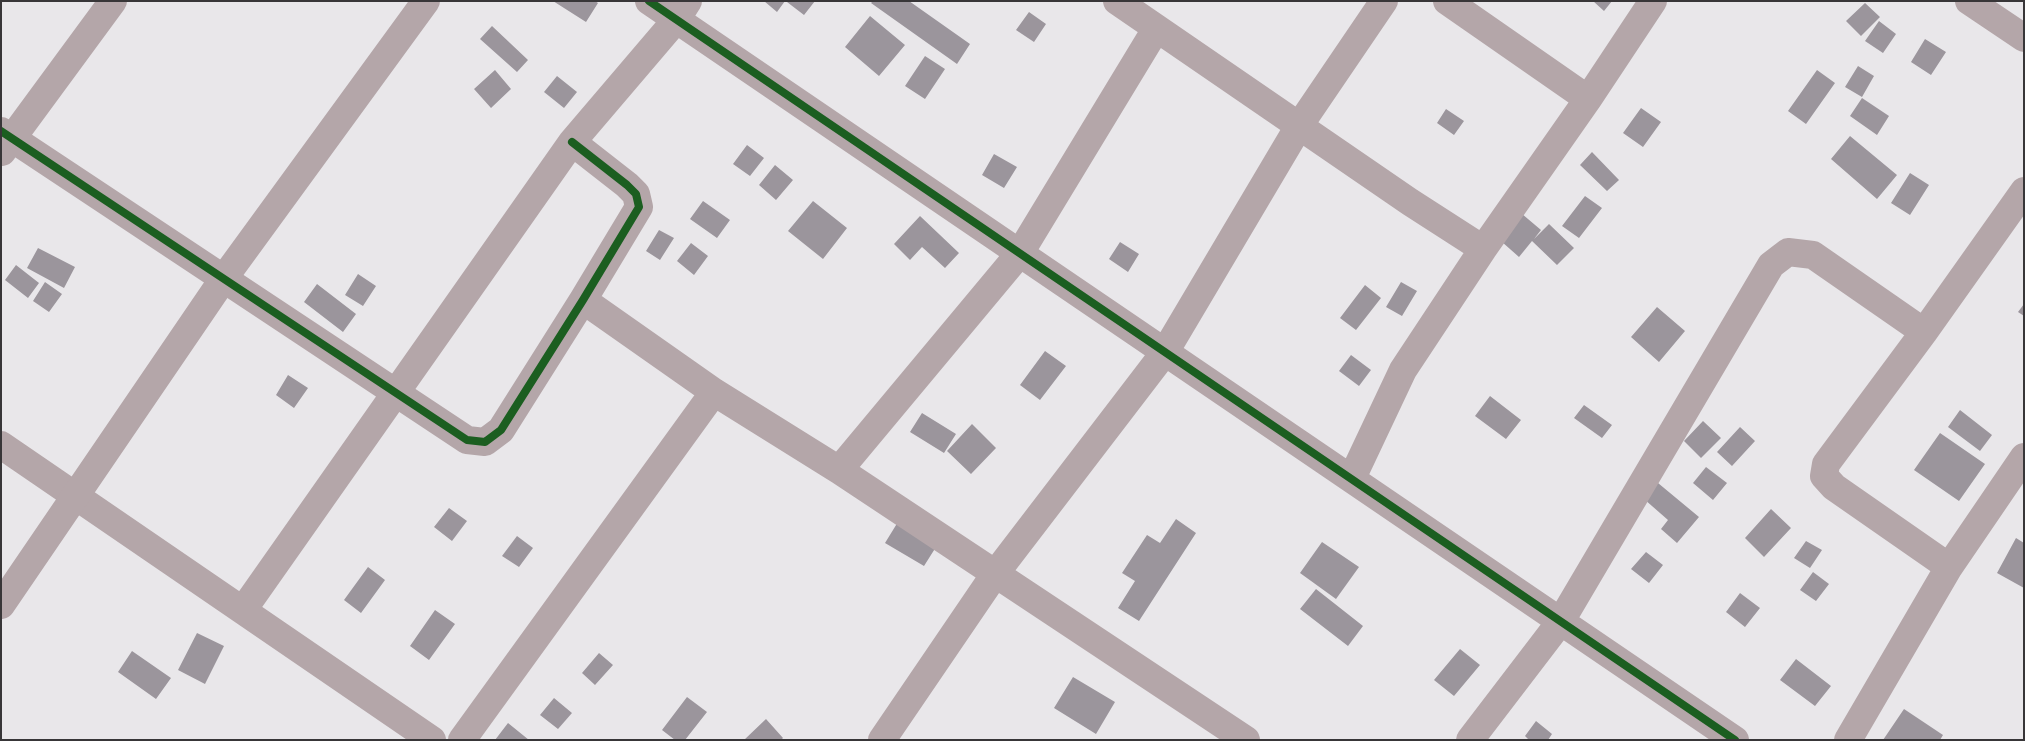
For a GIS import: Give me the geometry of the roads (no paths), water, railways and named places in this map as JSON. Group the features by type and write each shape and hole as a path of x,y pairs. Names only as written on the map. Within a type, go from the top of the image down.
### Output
{"street":[{"path":"113,1 5,141 224,278 468,440 485,442 501,430 639,207 636,194 627,185 572,142"},
{"path":"1,605 224,278 426,1"},
{"path":"649,1 682,11 1020,253 1735,740"},
{"path":"1117,1 1410,202 1483,249"},
{"path":"882,740 995,574 1166,352 1299,126 1384,1"},
{"path":"1447,1 1588,99"},
{"path":"1352,478 1403,370 1483,249 1588,99 1653,1"},
{"path":"1969,1 2024,38"},
{"path":"243,610 395,391 572,142 682,11"},
{"path":"839,470 1020,253 1156,29"},
{"path":"1949,567 1834,487 1824,476 1826,464 1924,332 2024,191"},
{"path":"1470,740 1561,621 1771,265 1788,252 1813,255 1924,332"},
{"path":"583,300 714,392 839,470 1246,740"},
{"path":"462,740 714,392"},
{"path":"1,445 432,740"},
{"path":"1848,740 1949,567 2024,457"}]}
